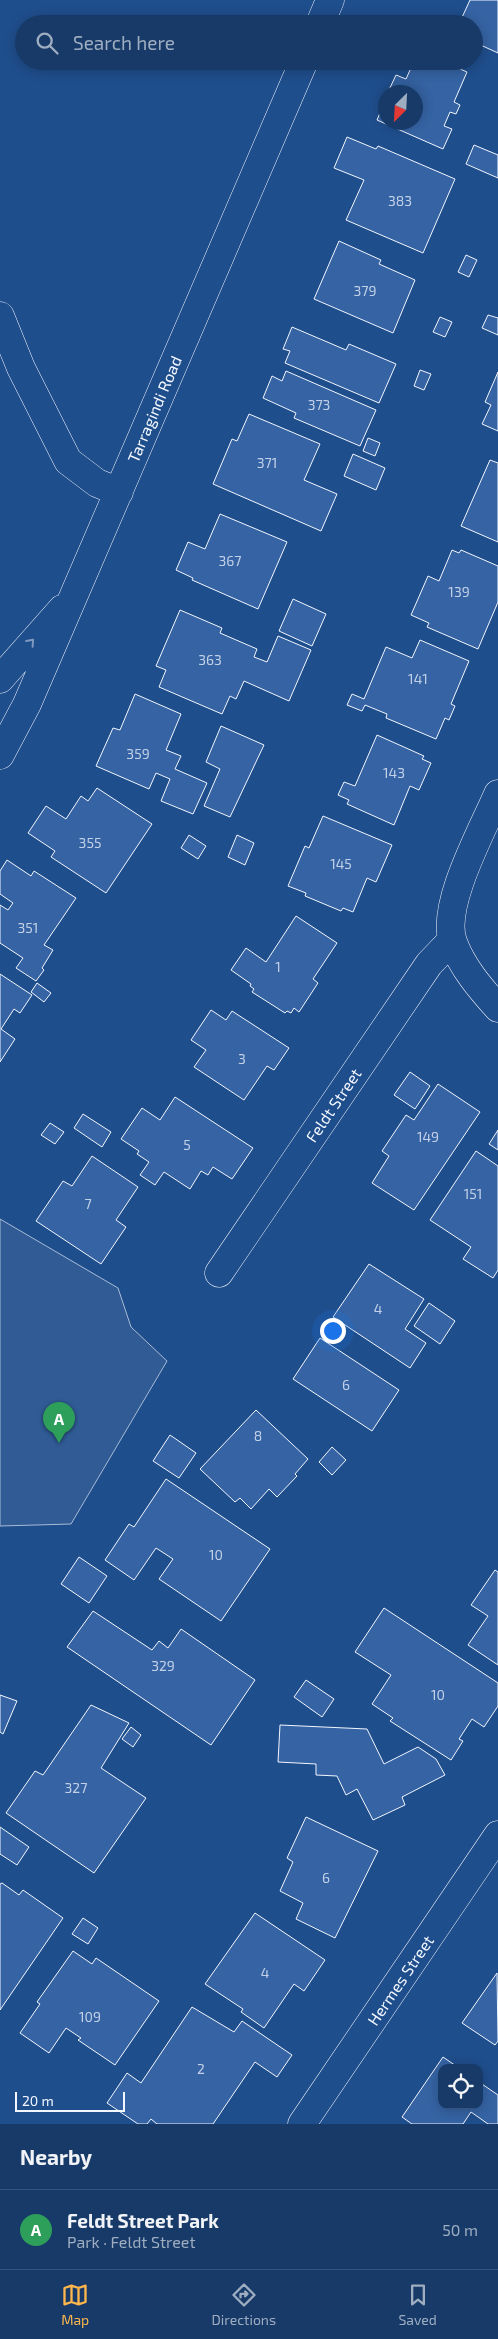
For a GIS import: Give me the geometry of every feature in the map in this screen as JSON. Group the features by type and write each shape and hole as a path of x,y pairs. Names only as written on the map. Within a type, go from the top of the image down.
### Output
{"street":[{"path":"324,15 330,0"},
{"name":"Tarragindi Road","path":"0,755 28,704 300,70"},
{"path":"0,316 21,368 68,461 97,483 119,492"},
{"path":"0,679 75,595"},
{"path":"498,794 459,885 450,913 452,940 467,971 498,1008"},
{"name":"Feldt Street","path":"219,1273 429,964 452,940"},
{"name":"Hermes Street","path":"302,2124 498,1835"}],"shaded area":[{"path":"0,1219 118,1288 131,1327 167,1361 71,1524 0,1526"}],"building":[{"path":"470,0 498,0 498,53 483,46 483,15 463,15"},
{"path":"410,70 462,70 467,72 454,102 460,105 456,114 450,112 444,126 452,129 443,149 400,130 423,130 423,85 391,85 396,75 406,79"},
{"path":"347,137 376,149 378,146 455,179 423,253 346,220 364,180 334,168"},
{"path":"474,145 498,155 498,178 466,164"},
{"path":"339,241 381,260 379,264 415,280 393,333 314,299"},
{"path":"466,255 477,260 469,277 458,272"},
{"path":"488,315 498,318 498,335 482,328"},
{"path":"440,317 452,322 445,337 433,332"},
{"path":"292,327 346,350 349,344 396,364 379,403 285,363 290,351 283,349"},
{"path":"420,370 431,374 424,390 414,386"},
{"path":"286,371 376,410 360,446 294,418 296,413 263,398 272,376 282,381"},
{"path":"498,372 498,431 482,424 491,405 485,402"},
{"path":"249,414 320,444 304,480 337,494 321,531 213,484 232,439 237,441"},
{"path":"368,438 380,443 375,456 363,451"},
{"path":"353,454 385,468 376,490 344,476"},
{"path":"490,460 498,463 498,542 461,526"},
{"path":"220,514 287,542 258,609 192,580 193,578 176,570 188,542 205,549"},
{"path":"452,550 459,553 461,550 498,566 498,602 478,649 427,627 429,623 411,615 428,576 439,581"},
{"path":"293,599 326,614 312,646 279,631"},
{"path":"180,610 222,628 220,633 257,649 254,657 267,662 278,636 311,650 289,701 244,681 236,699 230,696 222,714 159,687 166,670 156,666"},
{"path":"420,640 469,661 451,704 455,706 449,720 445,718 436,739 386,718 387,714 365,705 362,711 347,705 352,694 364,699 386,647 412,658"},
{"path":"135,694 181,714 166,750 181,756 175,769 207,783 193,814 161,801 170,779 156,773 149,789 96,766 113,728 120,730"},
{"path":"221,726 264,745 230,817 204,806 220,769 206,762"},
{"path":"377,735 424,756 422,759 431,763 419,790 410,786 394,825 347,804 349,800 338,795 344,782 355,786"},
{"path":"97,788 152,824 106,893 51,857 55,851 28,833 46,806 66,819 81,796 88,801"},
{"path":"323,816 392,845 376,882 367,878 353,912 343,908 341,911 305,896 306,893 288,886 305,846 309,848"},
{"path":"189,835 206,846 198,859 181,848"},
{"path":"237,835 254,843 245,865 228,857"},
{"path":"7,860 31,876 34,871 76,898 44,945 53,950 42,968 44,970 36,981 16,968 23,958 0,943 0,905 8,910 13,903 0,894 0,871"},
{"path":"296,916 337,943 313,979 318,983 299,1012 294,1008 291,1013 287,1011 285,1013 252,992 254,989 250,986 251,984 231,970 246,948 266,962"},
{"path":"0,974 32,995 20,1013 14,1009 1,1029 15,1039 0,1062"},
{"path":"37,983 51,993 44,1002 31,992"},
{"path":"211,1010 226,1020 232,1011 289,1048 274,1070 267,1066 244,1100 194,1067 206,1050 191,1040"},
{"path":"410,1072 430,1086 415,1109 394,1095"},
{"path":"438,1084 480,1112 414,1210 372,1183 389,1156 382,1151 406,1115 414,1120"},
{"path":"175,1097 253,1148 232,1179 213,1167 208,1175 201,1171 190,1189 164,1172 155,1185 140,1175 149,1162 137,1154 139,1151 121,1139 142,1108 160,1120"},
{"path":"83,1114 111,1132 102,1147 74,1128"},
{"path":"50,1123 64,1132 55,1144 41,1135"},
{"path":"498,1130 498,1150 489,1144"},
{"path":"476,1151 498,1166 498,1270 493,1278 463,1259 471,1247 430,1220"},
{"path":"92,1156 138,1187 116,1220 126,1227 101,1264 36,1221 63,1181 72,1186"},
{"path":"369,1264 424,1299 405,1329 426,1343 410,1368 333,1317"},
{"path":"429,1303 455,1321 440,1344 414,1326"},
{"path":"320,1338 399,1390 372,1431 293,1379"},
{"path":"256,1410 308,1459 295,1474 297,1476 277,1497 269,1489 251,1509 240,1498 235,1502 200,1469"},
{"path":"170,1435 196,1453 179,1478 153,1461"},
{"path":"332,1447 346,1460 332,1475 319,1462"},
{"path":"166,1479 270,1549 221,1621 159,1579 173,1559 156,1548 134,1580 105,1560 129,1524 134,1527"},
{"path":"79,1557 107,1576 89,1603 61,1584"},
{"path":"495,1570 498,1572 498,1665 468,1645 488,1616 471,1605"},
{"path":"384,1608 498,1683 498,1706 484,1727 472,1719 459,1739 463,1741 451,1760 390,1721 393,1718 372,1704 391,1675 355,1652"},
{"path":"93,1611 152,1650 159,1641 168,1648 181,1629 255,1680 211,1745 67,1647"},
{"path":"306,1680 334,1699 322,1717 294,1697"},
{"path":"0,1695 17,1701 3,1734 0,1732"},
{"path":"91,1705 129,1723 101,1768 146,1798 94,1873 6,1813 35,1771 43,1775"},
{"path":"280,1725 367,1729 384,1764 418,1747 436,1759 445,1775 402,1797 405,1805 373,1820 357,1789 346,1795 337,1776 316,1775 316,1764 278,1762"},
{"path":"131,1727 141,1735 133,1747 122,1739"},
{"path":"306,1817 378,1851 335,1938 296,1919 303,1903 280,1891 293,1862 287,1858"},
{"path":"0,1827 29,1847 17,1865 0,1854"},
{"path":"2,1883 19,1895 23,1890 63,1918 0,2010 0,1884"},
{"path":"255,1913 325,1960 304,1991 294,1984 264,2028 241,2012 243,2009 205,1984"},
{"path":"83,1918 98,1928 88,1944 72,1934"},
{"path":"73,1951 92,1964 96,1958 159,2001 115,2065 78,2040 81,2038 66,2028 49,2053 20,2033 40,2004 37,2002"},
{"path":"497,1973 498,2041 495,2045 462,2023"},
{"path":"192,2007 234,2032 242,2021 292,2055 277,2077 255,2062 213,2124 157,2124 151,2119 147,2124 138,2124 107,2103 127,2073 141,2083"},
{"path":"443,2057 453,2064 438,2064"},
{"path":"438,2064 438,2109 483,2109 483,2085 498,2095 498,2124 488,2124 471,2112 463,2124 412,2124 402,2117"}],"place":[{"name":"Feldt Street Park","path":"59,1443"}]}
